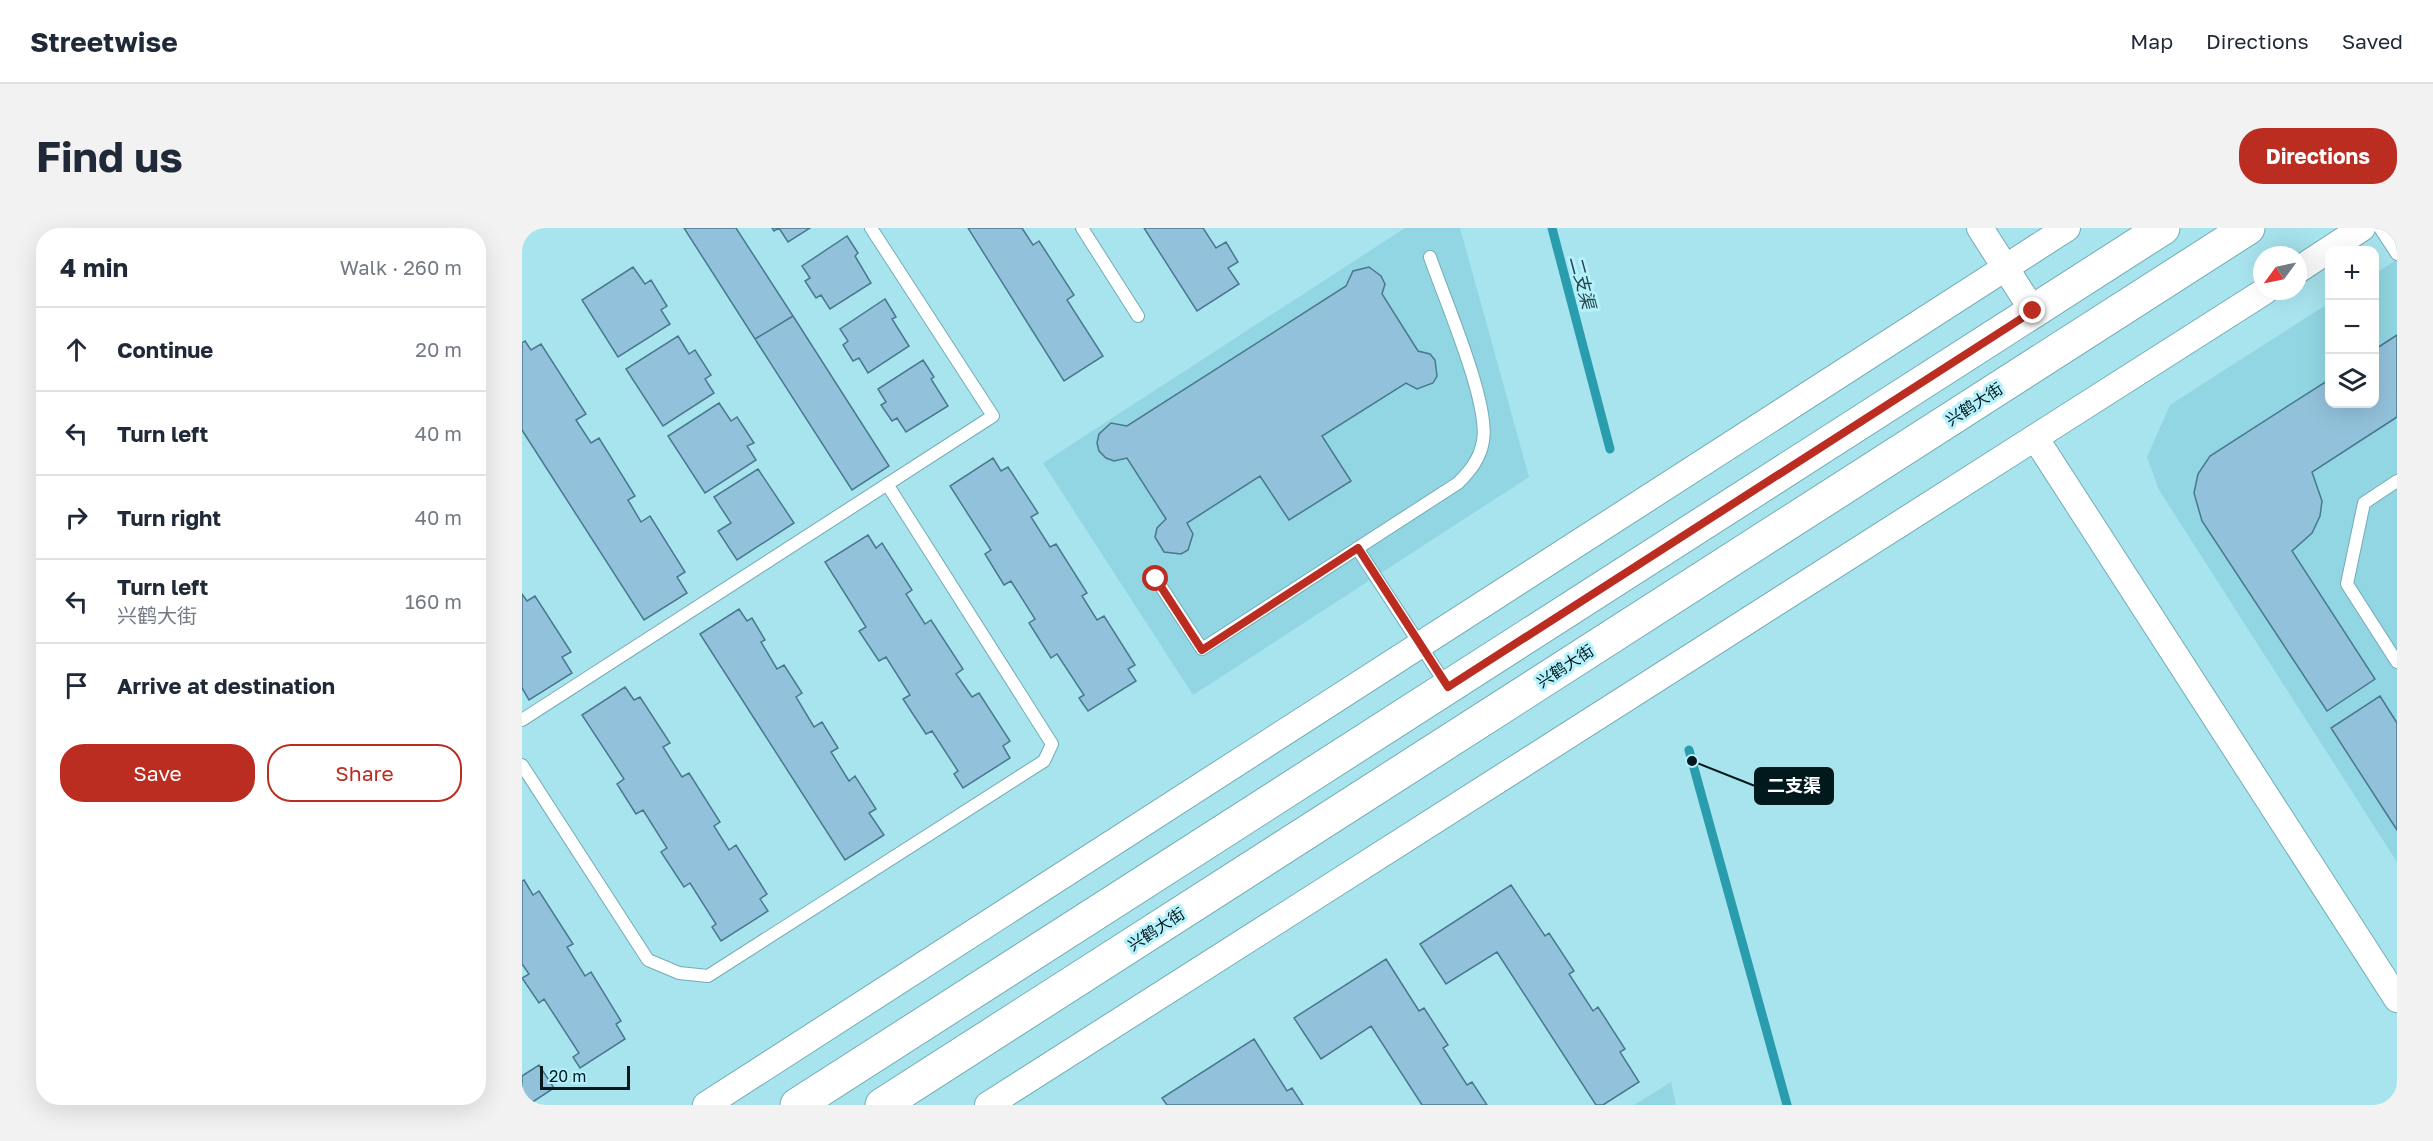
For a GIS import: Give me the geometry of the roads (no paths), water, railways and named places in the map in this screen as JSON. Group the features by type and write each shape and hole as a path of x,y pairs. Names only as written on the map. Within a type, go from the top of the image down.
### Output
{"main road":[{"path":"797,1105 2163,228"},
{"name":"兴鹤大街","path":"882,1105 2248,228"}],"street":[{"path":"1980,228 2033,311"},
{"path":"706,1105 2067,228"},
{"path":"2307,264 2362,228"},
{"path":"988,1105 2253,299"},
{"path":"2036,439 2397,999"}],"lane":[{"path":"522,720 993,416 871,228"},
{"path":"1082,228 1138,316"},
{"path":"2380,228 2397,254"},
{"path":"1156,579 1202,650 1458,483 1474,467 1484,441 1480,399 1430,257"},
{"path":"2397,481 2364,503 2347,584 2397,662"},
{"path":"522,765 648,960 679,973 708,975 1044,761 1052,744 887,484"},
{"path":"1358,548 1448,687"}],"waterway":[{"name":"二支渠","path":"1552,228 1610,449"},
{"name":"二支渠","path":"1689,750 1787,1105"}],"place":[{"name":"二支渠","path":"1692,761"}]}
